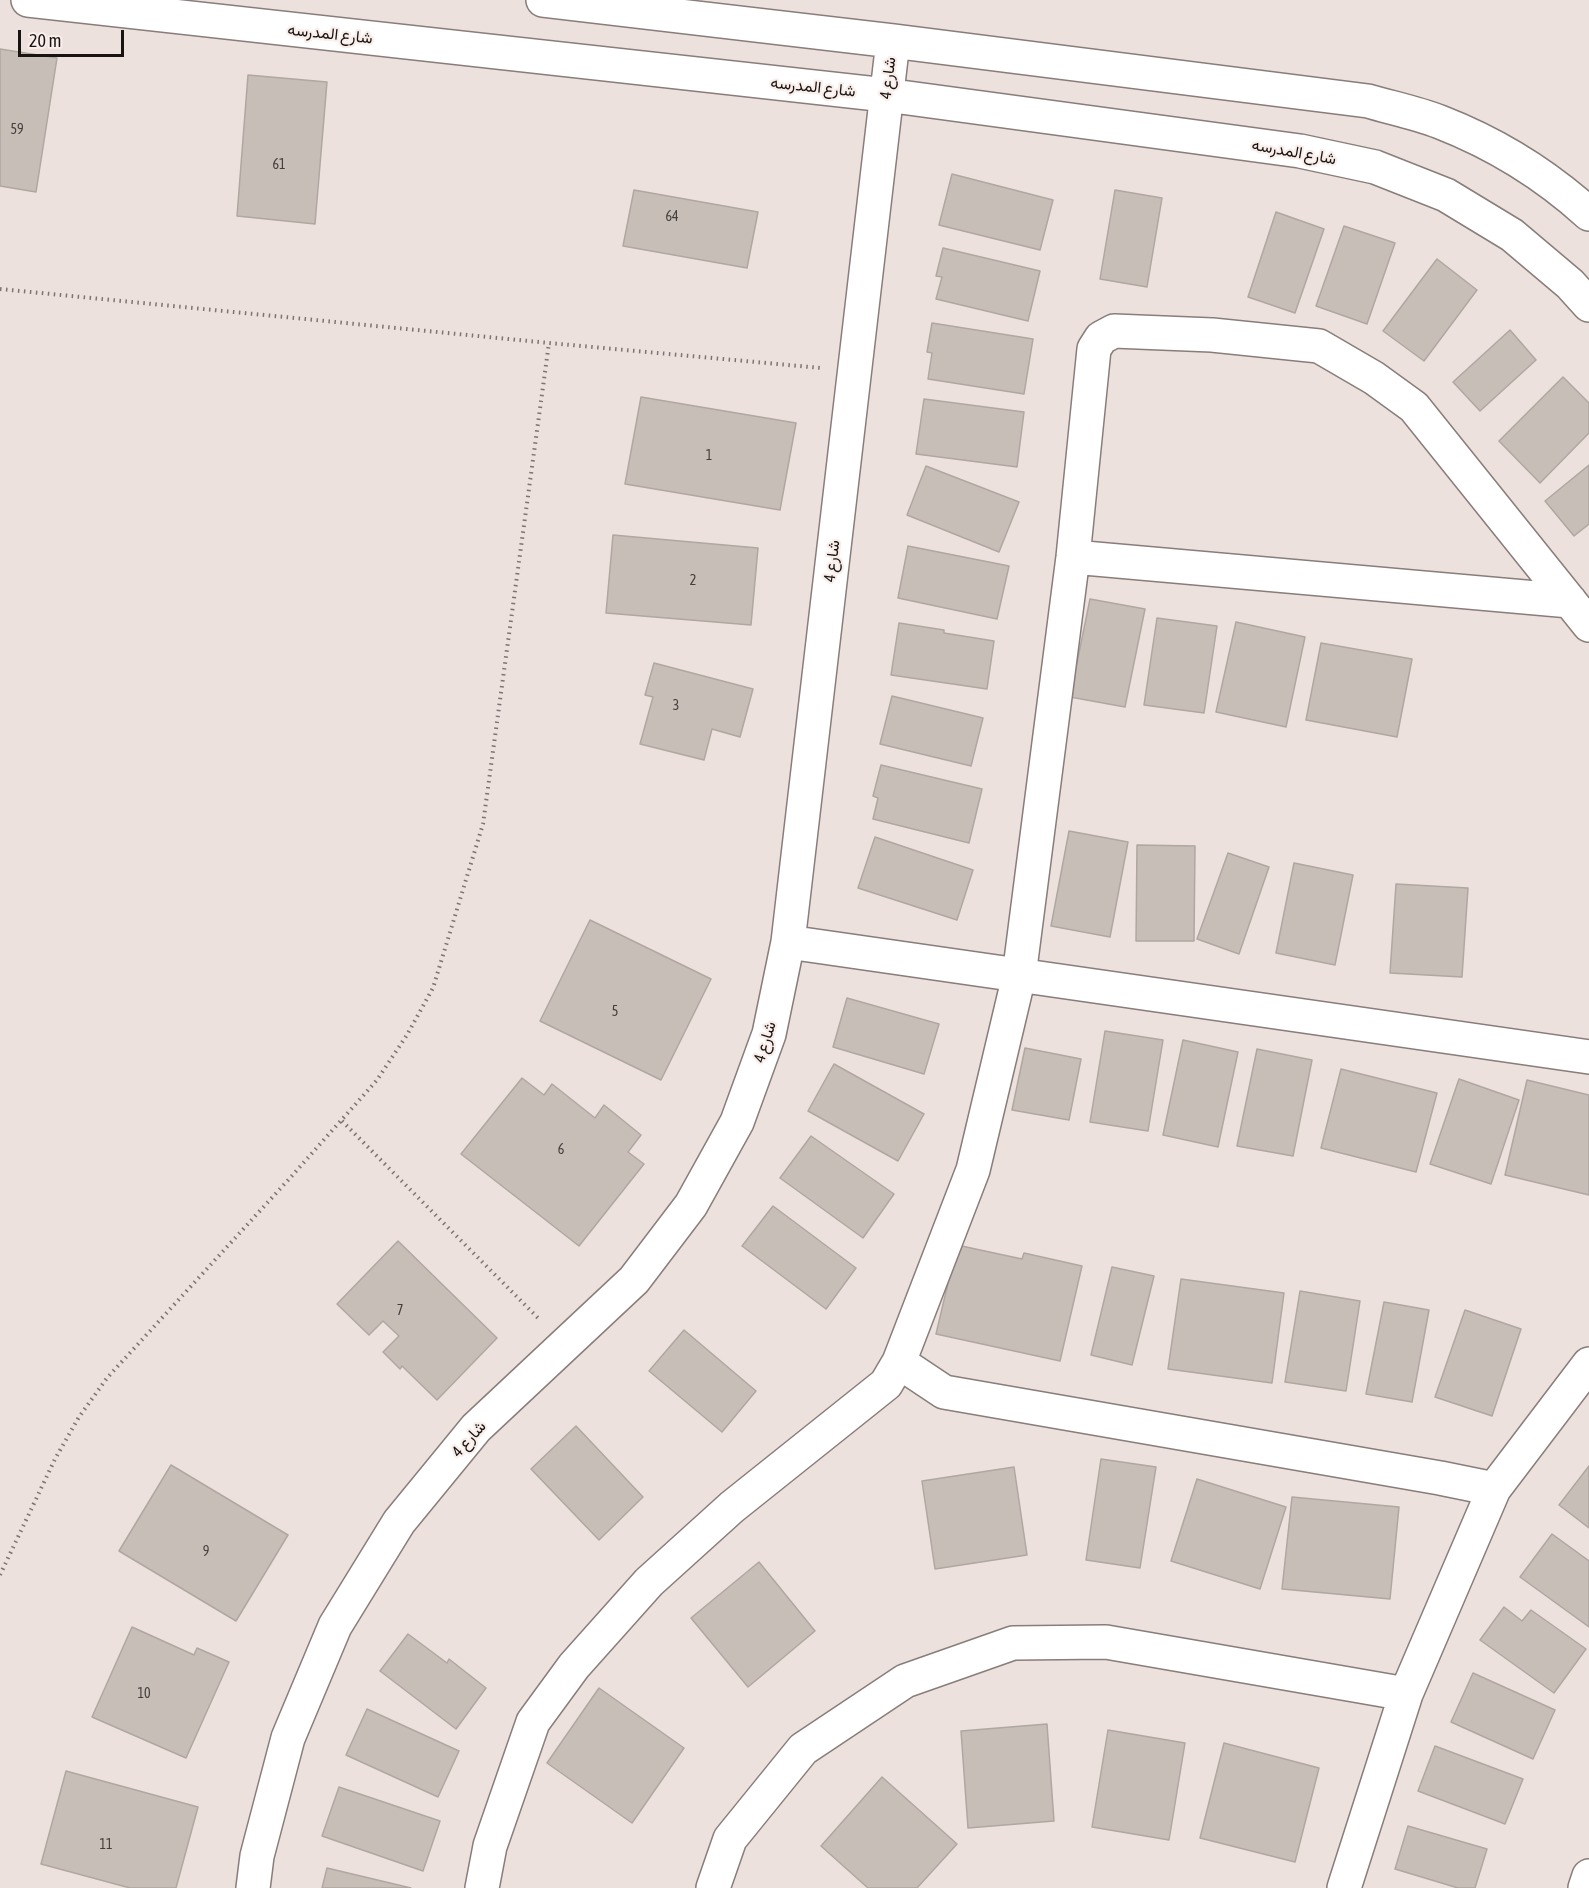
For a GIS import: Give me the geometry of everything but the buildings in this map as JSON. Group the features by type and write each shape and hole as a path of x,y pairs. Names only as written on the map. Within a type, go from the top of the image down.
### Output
{"street":[{"name":"شارع المدرسه","path":"28,0 886,95 1300,151 1375,167 1446,195 1512,235 1570,284 1589,304"},
{"path":"543,0 1368,100 1439,122 1506,153 1567,194 1589,214"},
{"name":"شارع 4","path":"253,1888 257,1856 288,1738 336,1626 399,1522 476,1428 634,1280 692,1205 736,1122 769,1034 788,942 893,41"},
{"path":"482,1888 490,1846 533,1722 574,1666 649,1582 732,1507 886,1384 899,1362 973,1170 1018,976 1073,557 1094,349 1101,338 1114,331 1212,335 1319,345 1374,378 1414,408 1579,613"},
{"path":"1073,557 1579,613"},
{"path":"788,942 1589,1057"},
{"path":"899,1362 944,1392 1494,1489"},
{"path":"1344,1888 1406,1694 1494,1489 1589,1364"},
{"path":"713,1888 730,1839 803,1749 905,1681 1013,1643 1106,1642 1406,1694"},
{"path":"1585,1888 1589,1876"}],"path":[{"path":"0,290 854,371"},
{"path":"0,1575 55,1459 79,1417 107,1378 377,1080 407,1035 433,988 483,824 549,343"},
{"path":"342,1121 566,1346"}]}
